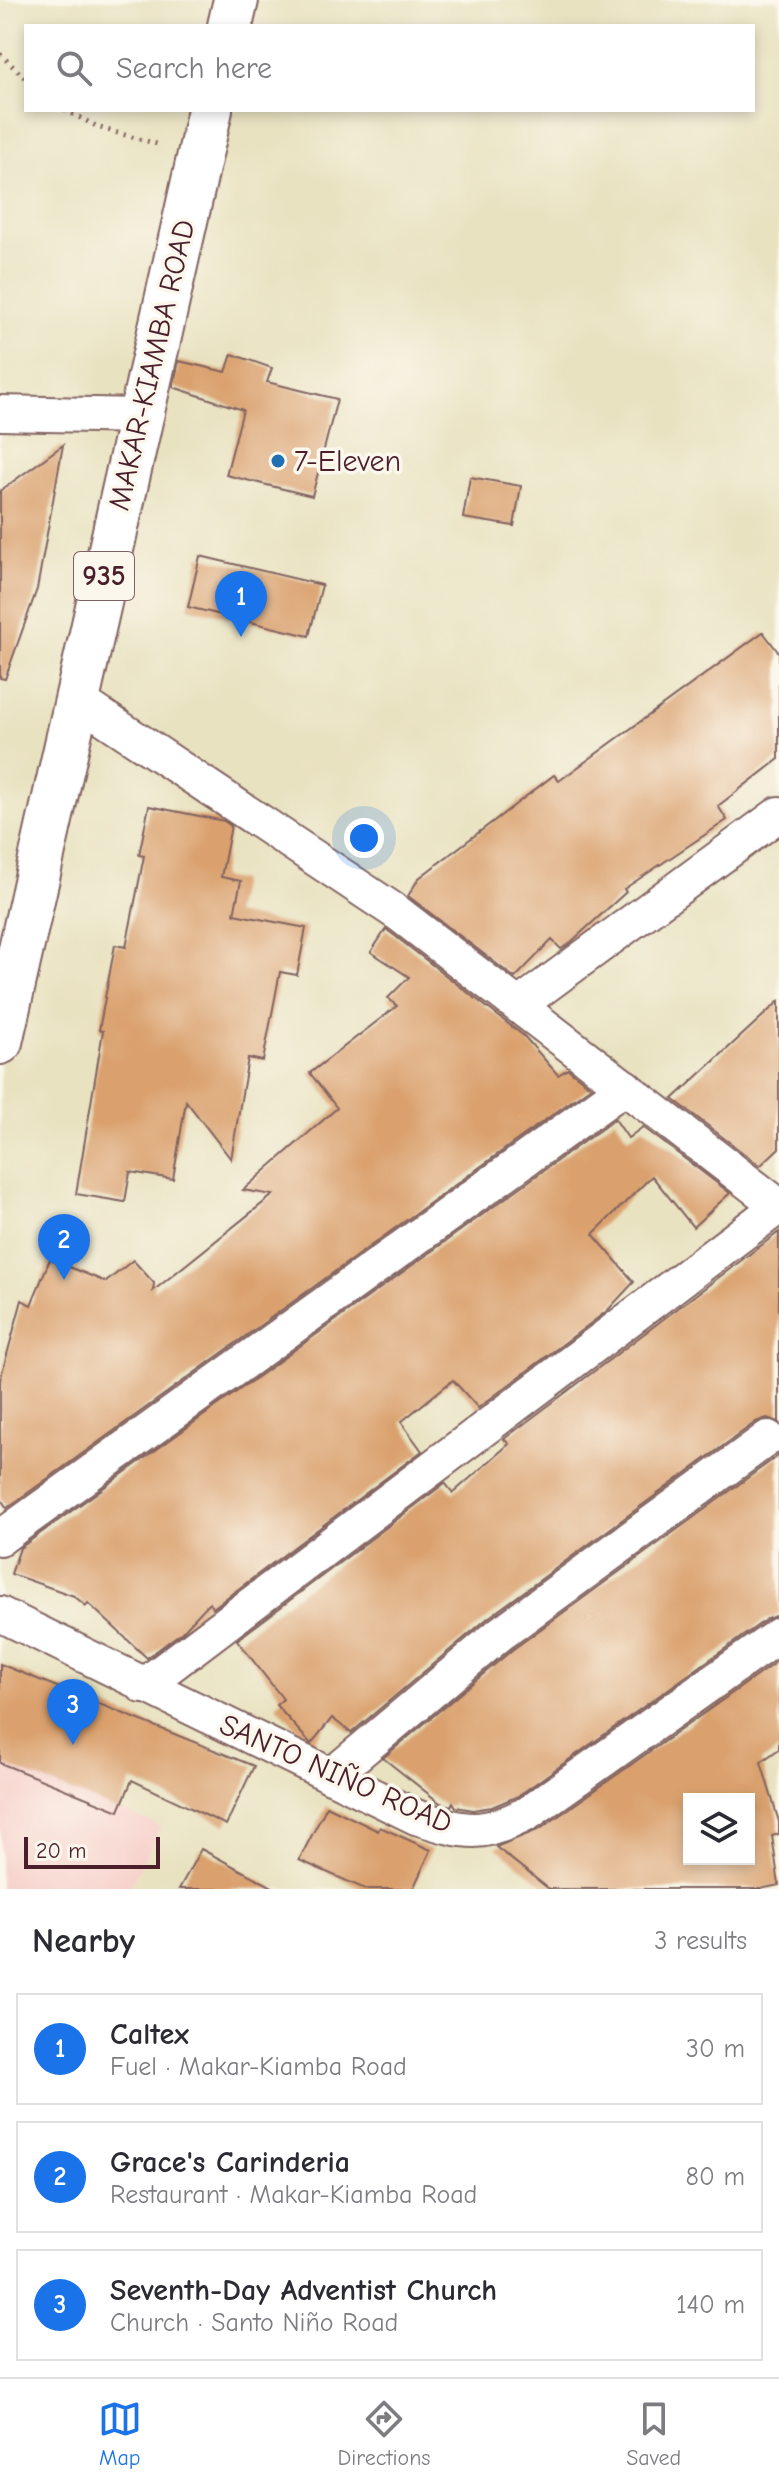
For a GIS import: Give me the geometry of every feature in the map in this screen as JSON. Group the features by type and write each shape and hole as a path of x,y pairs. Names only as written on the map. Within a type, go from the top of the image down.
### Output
{"main road":[{"path":"230,24 236,0"},
{"name":"MAKAR-KIAMBA ROAD","path":"0,1042 206,127"}],"street":[{"path":"0,413 140,416"},
{"path":"76,699 399,914 779,1206 143,1686"},
{"path":"519,1005 779,814"},
{"path":"0,1538 625,1087"},
{"path":"331,1776 500,1634 768,1438"},
{"name":"SANTO NIÑO ROAD","path":"0,1614 416,1817 465,1832 502,1827 528,1813 779,1635"}],"path":[{"path":"0,54 24,77"},
{"path":"69,112 100,128 154,144 206,127"}],"shaded area":[{"path":"0,1763 161,1826 129,1889 0,1889"}],"building":[{"path":"232,354 272,368 267,382 337,399 312,496 226,475 243,410 173,387 179,361 226,372"},
{"path":"63,445 37,589 5,679 0,678 0,491"},
{"path":"470,477 521,486 514,526 463,518"},
{"path":"200,556 322,585 309,636 188,607"},
{"path":"763,632 779,653 779,759 718,806 727,820 624,889 626,892 570,943 561,949 552,940 515,978 408,896 419,878 554,775 559,781"},
{"path":"149,806 224,821 231,826 221,877 241,881 234,914 306,928 297,975 280,972 263,1061 248,1058 231,1159 186,1101 173,1179 130,1172 125,1202 76,1194 103,1031 99,1030 115,945 126,947 144,856 139,855"},
{"path":"386,929 524,1036 558,1075 568,1069 591,1087 7,1508 0,1498 0,1380 22,1300 31,1305 50,1259 106,1282 133,1260 154,1283 153,1291 273,1195 243,1190 337,1108 310,1073 397,1006 388,998 409,977 371,952"},
{"path":"779,1001 779,1148 760,1166 673,1099"},
{"path":"615,1119 628,1138 643,1127 730,1193 693,1227 652,1176 593,1234 634,1282 607,1311 478,1408 453,1380 401,1422 422,1451 213,1608 209,1603 182,1632 147,1658 88,1603 86,1606 74,1596 11,1574 20,1548"},
{"path":"779,1232 779,1422 767,1418 756,1422 488,1618 351,1733 332,1718 311,1744 276,1705 283,1699 237,1640 445,1483 453,1493 509,1444 504,1439"},
{"path":"779,1455 779,1615 767,1619 518,1796 492,1807 473,1810 456,1807 453,1802 451,1806 440,1803 383,1758 512,1650"},
{"path":"779,1660 779,1749 761,1762 779,1822 779,1834 772,1836 779,1885 760,1889 549,1889 496,1847 540,1829"},
{"path":"0,1664 254,1766 226,1825 132,1780 119,1811 0,1763"},
{"path":"327,1806 378,1831 380,1827 431,1850 413,1889 365,1889 299,1860"},
{"path":"201,1849 276,1889 179,1889"}],"place":[{"name":"7-Eleven","path":"278,461"},
{"name":"Caltex","path":"241,637"},
{"name":"Grace's Carinderia","path":"64,1280"},
{"name":"Seventh-Day Adventist Church","path":"73,1745"}]}
